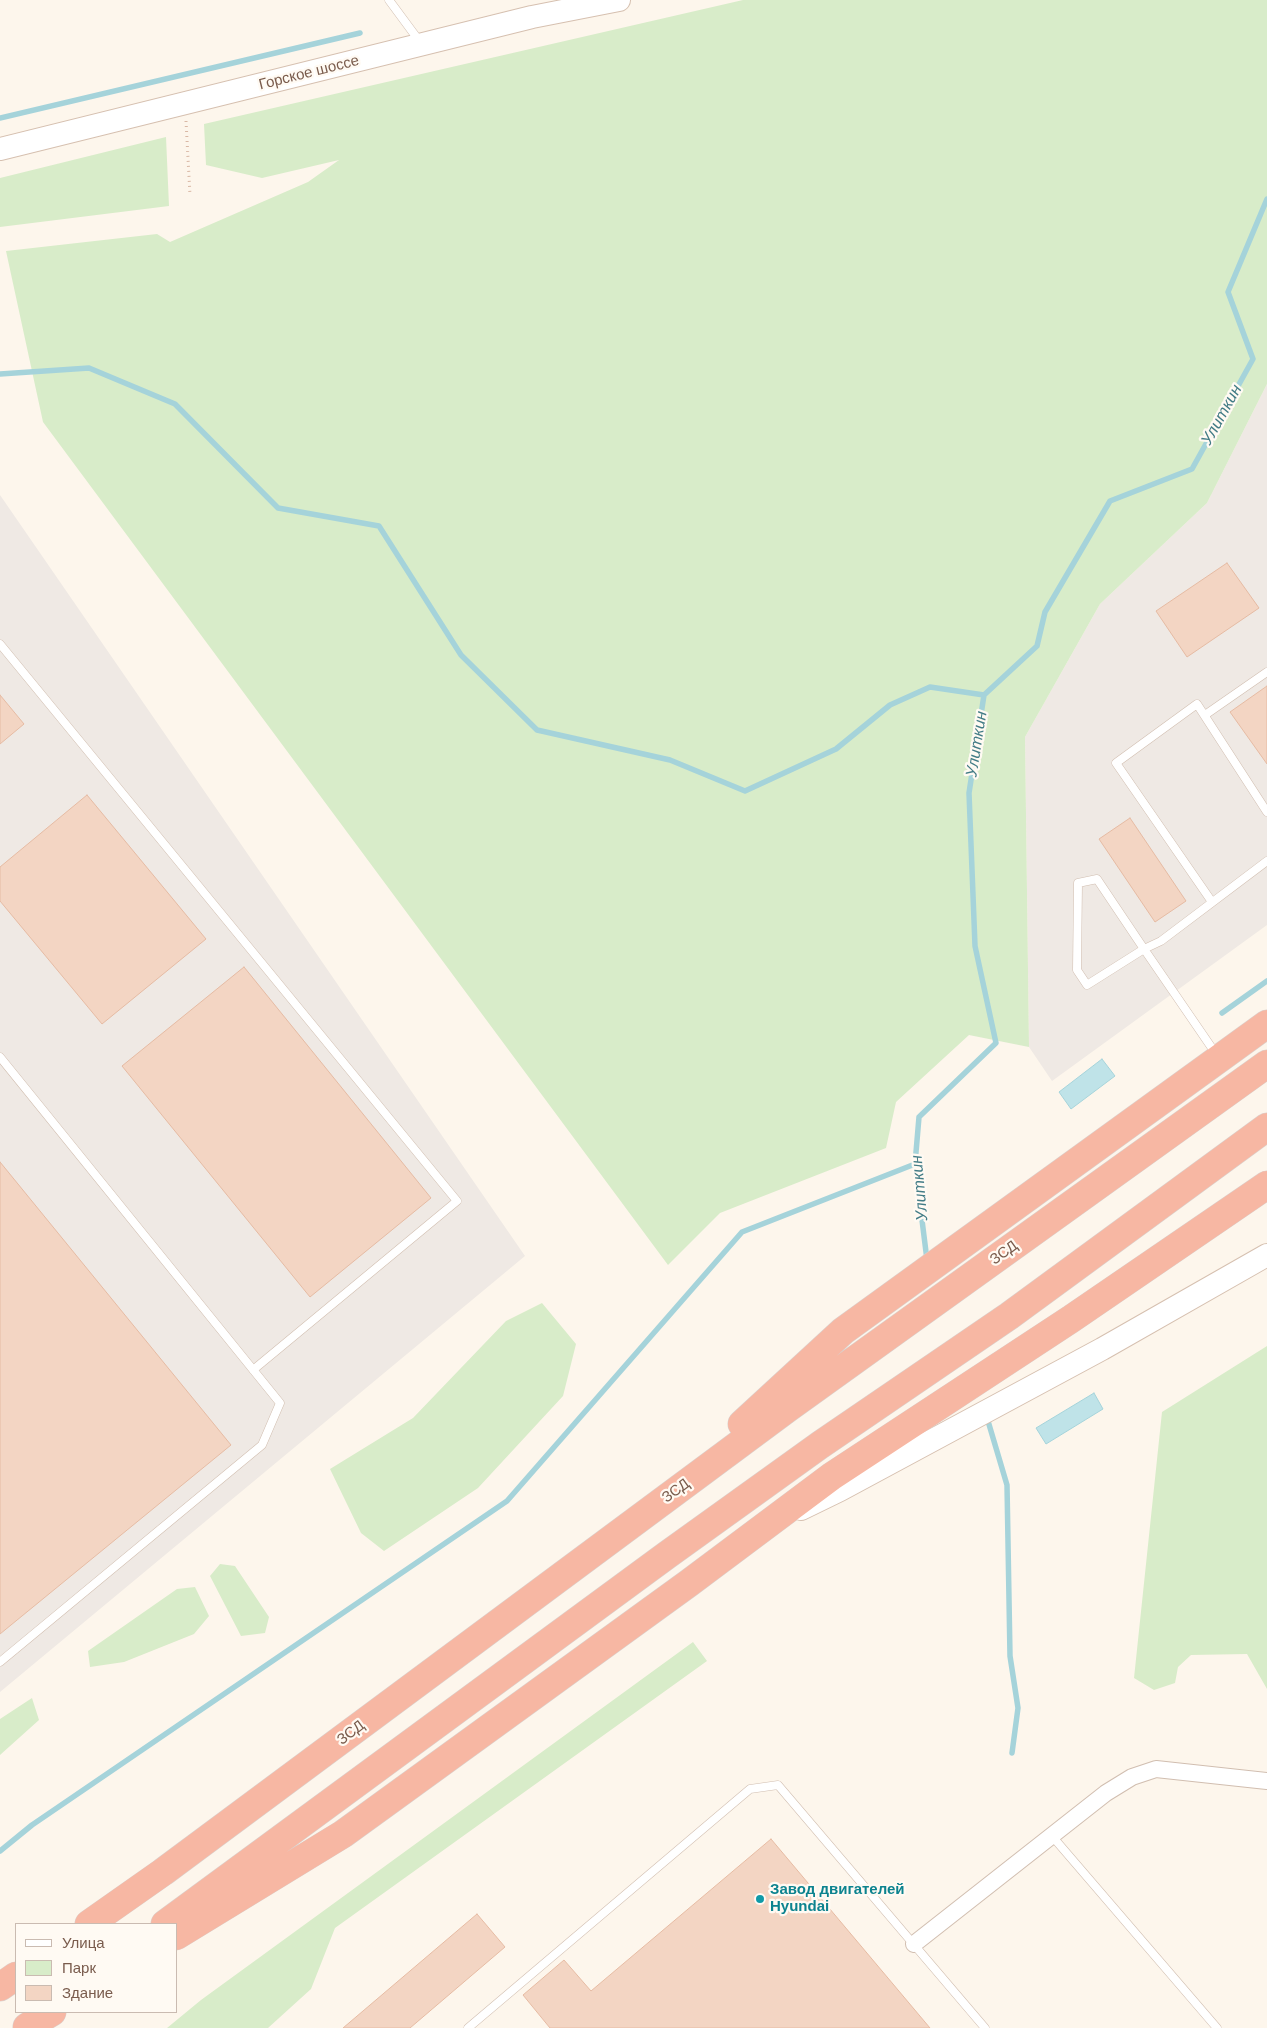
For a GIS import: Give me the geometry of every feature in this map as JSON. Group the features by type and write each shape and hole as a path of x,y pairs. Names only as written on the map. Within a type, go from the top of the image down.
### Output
{"highway":[{"path":"639,1518 843,1331 1267,1024"},
{"name":"ЗСД","path":"90,1923 298,1773 639,1518 1267,1064"},
{"path":"166,1923 667,1554 820,1445 1009,1316 1267,1127"},
{"path":"178,1935 343,1834 832,1476 1071,1319 1267,1185"},
{"path":"0,1987 15,1977"},
{"path":"34,2022 50,2013"}],"main road":[{"path":"532,17 583,0"},
{"name":"Горское шоссе","path":"0,149 532,17 619,0"},
{"path":"761,1528 858,1481 1102,1348 1267,1255"}],"street":[{"path":"914,1944 1106,1793 1132,1777 1156,1769 1267,1781"}],"lane":[{"path":"389,0 422,45"},
{"path":"0,644 457,1201 253,1370"},
{"path":"1205,715 1267,672"},
{"path":"1212,902 1116,763 1197,704 1267,812"},
{"path":"1219,1058 1144,948 1096,879 1078,883 1077,970 1087,985 1144,948 1161,941 1267,861"},
{"path":"0,1057 280,1403 262,1446 0,1662"},
{"path":"468,2028 750,1789 778,1785 985,2028"},
{"path":"1052,1836 1217,2028"}],"path":[{"path":"185,103 190,195"}],"shaded area":[{"path":"1267,384 1267,925 1052,1081 1029,1047 1025,737 1100,604 1207,503"},
{"path":"0,495 525,1256 0,1692"}],"green space":[{"path":"743,0 1267,0 1267,384 1207,503 1100,604 1025,737 1029,1047 969,1035 896,1102 886,1148 720,1213 668,1265 43,422 6,251 157,234 170,242 308,182 339,160 262,178 206,165 204,124"},
{"path":"166,137 169,206 0,227 0,178"},
{"path":"542,1303 576,1344 563,1396 478,1488 384,1551 361,1533 330,1469 413,1418 506,1321"},
{"path":"1267,1346 1267,1689 1247,1654 1191,1655 1178,1667 1175,1683 1154,1690 1134,1678 1162,1412"},
{"path":"220,1564 235,1566 269,1617 265,1633 241,1636 210,1576"},
{"path":"195,1587 209,1616 194,1634 124,1662 90,1667 88,1651 177,1589"},
{"path":"693,1642 707,1661 335,1928 311,1989 268,2028 167,2028 201,2000"},
{"path":"32,1698 39,1720 0,1755 0,1719"}],"water":[{"path":"1102,1059 1115,1076 1071,1109 1059,1092"},
{"path":"1094,1393 1103,1409 1046,1444 1036,1428"}],"building":[{"path":"1227,563 1259,608 1187,657 1156,611"},
{"path":"1267,686 1267,764 1230,712"},
{"path":"0,695 24,724 0,744"},
{"path":"87,795 206,939 102,1024 0,901 0,867"},
{"path":"1130,818 1186,901 1155,922 1099,839"},
{"path":"244,967 431,1198 310,1297 122,1066"},
{"path":"0,1162 231,1445 0,1634"},
{"name":"Завод двигателей Hyundai","path":"771,1839 930,2028 550,2028 523,1995 564,1960 591,1991"},
{"path":"477,1914 505,1947 410,2028 343,2028"}],"waterway":[{"path":"0,118 360,33"},
{"name":"Улиткин","path":"927,1260 915,1164 919,1117 996,1043 975,946 969,793 984,695 1037,646 1045,612 1110,501 1192,469 1253,359 1228,292 1267,199"},
{"path":"0,374 89,368 175,404 278,508 379,526 461,655 537,730 670,760 745,791 836,749 890,705 930,687 984,695"},
{"path":"1222,1013 1267,981"},
{"path":"0,1851 32,1825 507,1501 742,1232 915,1164"},
{"path":"988,1421 1007,1485 1010,1656 1018,1708 1012,1753"}],"place":[{"name":"Завод двигателей Hyundai","path":"760,1899"}]}
